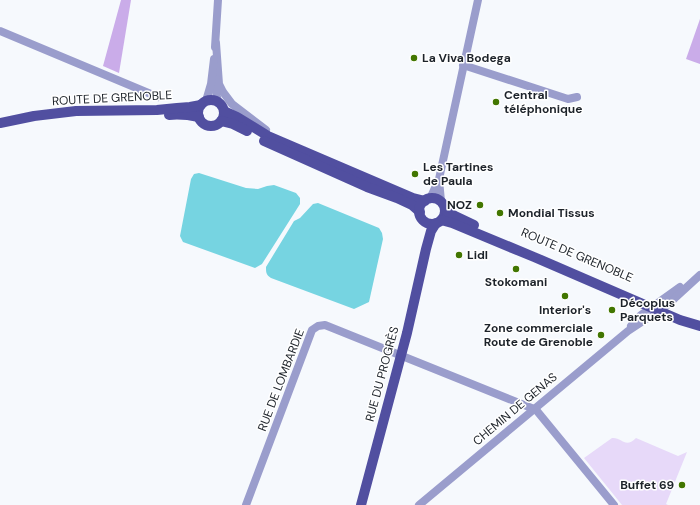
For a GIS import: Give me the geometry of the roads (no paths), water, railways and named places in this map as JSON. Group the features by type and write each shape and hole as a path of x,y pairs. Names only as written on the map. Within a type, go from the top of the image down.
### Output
{"main road":[{"path":"221,122 224,111 221,104 218,102 212,100 204,103 199,109 199,117 204,123 211,126 221,122 241,127 272,145 412,205 420,212 420,215 425,221 432,224 438,222 445,214 443,206 434,198 427,200 422,204 420,212"},
{"name":"ROUTE DE GRENOBLE","path":"0,123 34,116 76,111 157,110 190,107 204,103"},
{"path":"224,111 237,117 268,136 413,198 427,200"},
{"name":"ROUTE DE GRENOBLE","path":"0,130 37,122 86,117 157,117 178,114 199,117"},
{"name":"ROUTE DE GRENOBLE","path":"443,206 455,216 473,225 658,307 680,320 700,326"},
{"name":"RUE DU PROGRÈS","path":"425,221 426,249"},
{"name":"ROUTE DE GRENOBLE","path":"438,222 452,223 658,307 700,321"},
{"name":"RUE DU PROGRÈS","path":"361,505 407,333 426,249 431,232 438,222"}],"street":[{"path":"218,0 216,43 216,92 218,102"},
{"path":"427,200 439,179 478,0"},
{"path":"0,31 158,97"},
{"path":"204,103 210,84 216,43"},
{"path":"216,43 219,84 223,92 232,104 282,142"},
{"path":"463,65 568,99 577,97"},
{"path":"439,179 443,206"},
{"name":"CHEMIN DE GENAS","path":"418,505 628,331 641,315 658,307 670,304 700,274"},
{"name":"ROUTE DE GRENOBLE","path":"680,320 700,330"},
{"name":"RUE DE LOMBARDIE","path":"246,505 312,330 318,326 325,326 400,356"},
{"path":"400,356 537,411 614,505"}],"water":[{"path":"199,173 246,188 258,189 274,185 296,193 300,198 300,204 262,264 255,268 183,242 180,236 191,179 194,174"},
{"path":"318,203 379,228 382,233 383,239 369,302 354,309 268,276 266,267 294,221 300,218 313,204"}],"place":[{"name":"La Viva Bodega","path":"414,58"},
{"name":"Central téléphonique","path":"496,102"},
{"name":"Les Tartines de Paula","path":"415,174"},
{"name":"NOZ","path":"480,205"},
{"name":"Mondial Tissus","path":"500,213"},
{"name":"Lidl","path":"459,255"},
{"name":"Stokomani","path":"516,269"},
{"name":"Interior's","path":"565,296"},
{"name":"Décoplus Parquets","path":"612,310"},
{"name":"Zone commerciale Route de Grenoble","path":"601,335"},
{"name":"Buffet 69","path":"682,485"}]}
